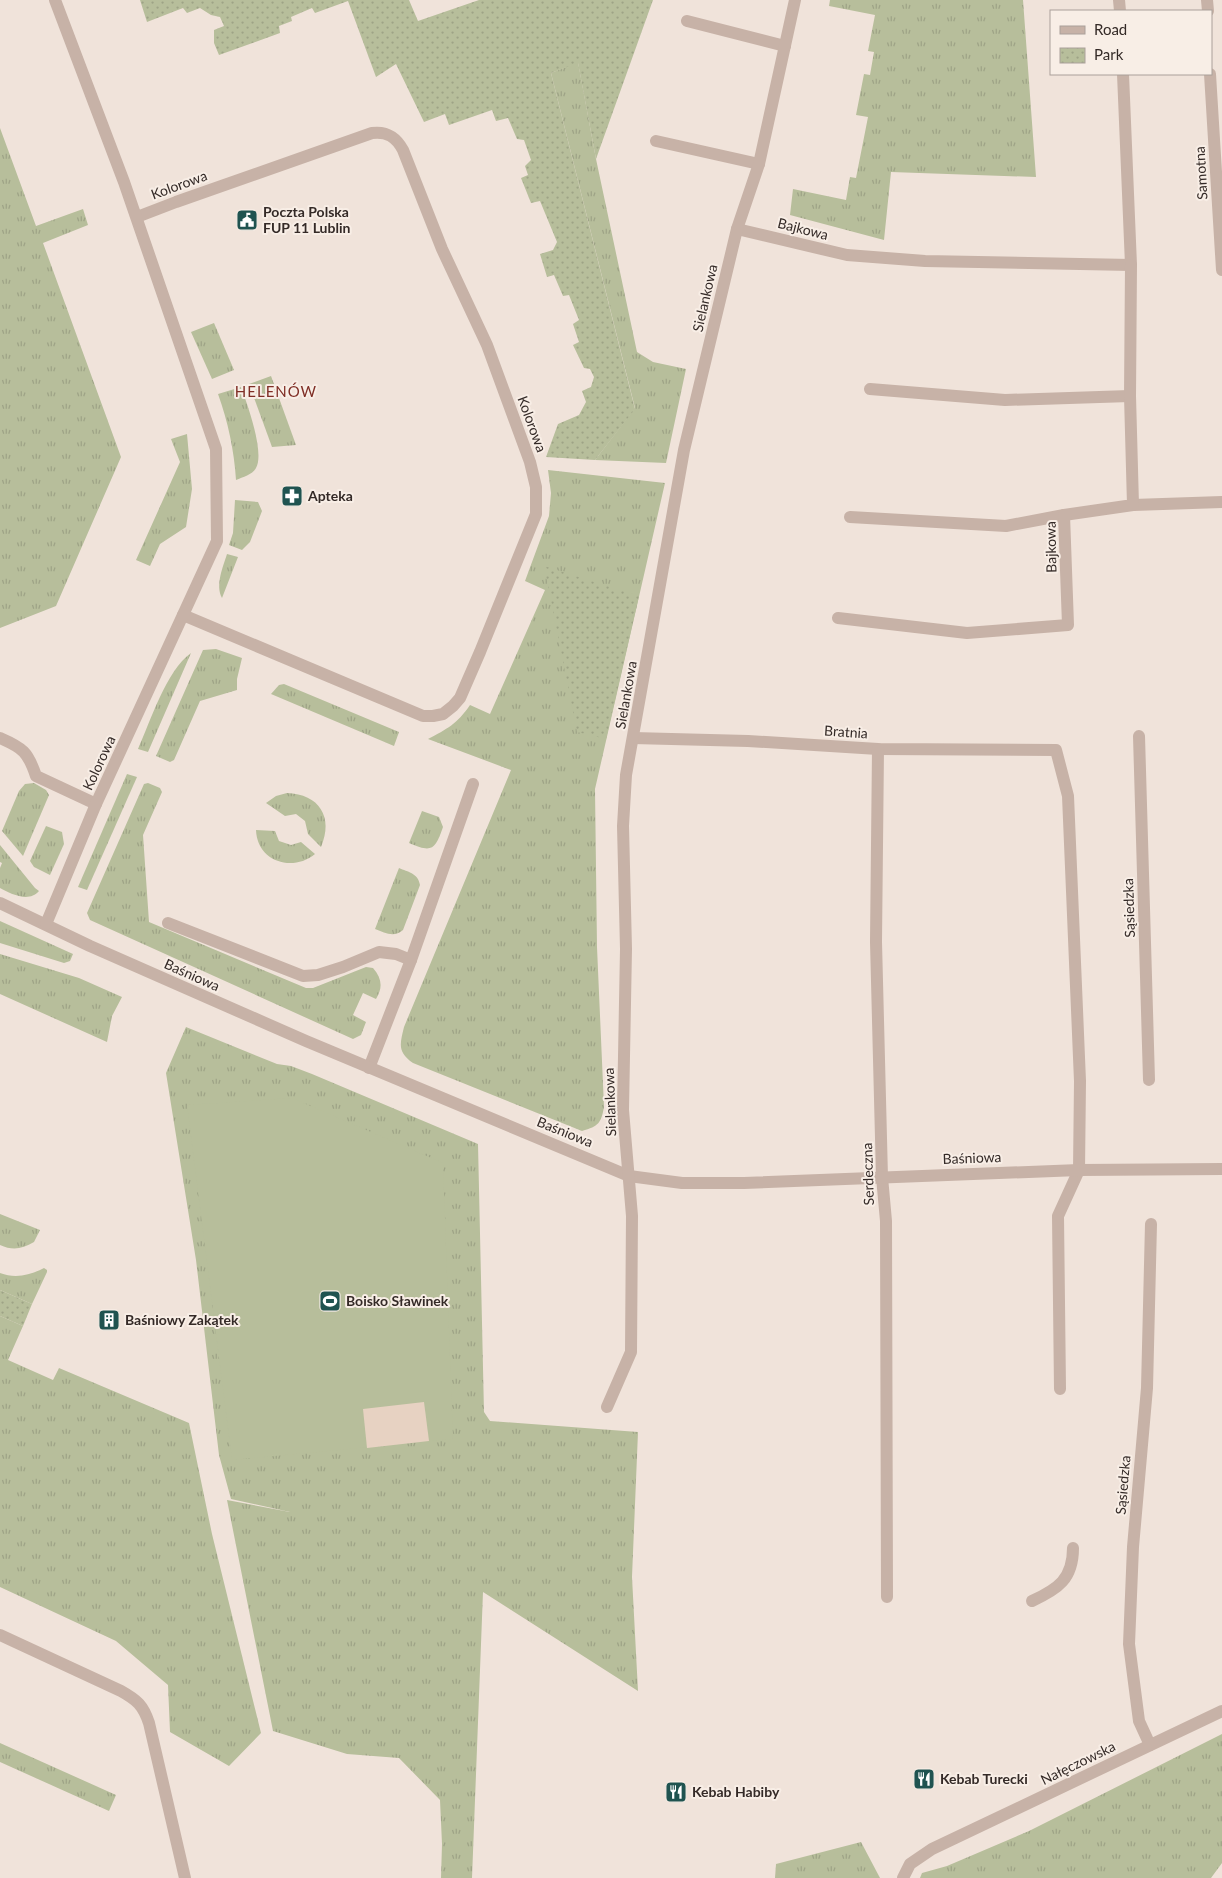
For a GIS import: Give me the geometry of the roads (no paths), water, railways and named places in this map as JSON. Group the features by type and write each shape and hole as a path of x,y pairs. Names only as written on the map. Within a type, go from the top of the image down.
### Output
{"street":[{"name":"Kolorowa","path":"46,924 96,804 217,540 216,449 137,217 55,0"},
{"name":"Sielankowa","path":"608,1407 631,1352 632,1216 623,1110 626,950 623,826 626,775 684,450 737,228 759,164 795,0"},
{"path":"687,22 785,46"},
{"path":"1123,75 1131,265 1130,396 1133,505"},
{"name":"Samotna","path":"1210,75 1222,270"},
{"name":"Kolorowa","path":"137,217 372,133 382,132 390,135 399,142 404,150 442,249 487,345 530,462 536,487 536,514 490,627 460,698 443,714 423,716 183,615"},
{"path":"656,141 759,164"},
{"name":"Bajkowa","path":"737,228 847,255 925,261 1131,265"},
{"path":"870,390 1004,400 1130,396"},
{"name":"Bajkowa","path":"838,618 967,633 1068,625 1064,515 1133,505 1222,502"},
{"path":"850,517 1006,526 1064,515"},
{"name":"Sąsiedzka","path":"1139,736 1149,1080"},
{"path":"0,738 18,746 31,759 36,776 96,804"},
{"name":"Bratnia","path":"633,738 748,741 878,749 1056,750 1068,796 1080,1081 1079,1170"},
{"name":"Serdeczna","path":"878,749 876,942 882,1177 886,1231 888,1597"},
{"path":"369,1068 411,960 473,784"},
{"name":"Baśniowa","path":"0,903 90,946 369,1068 630,1176 682,1183 735,1183 1079,1170 1222,1169"},
{"path":"168,923 303,976 326,973 379,952 396,954 411,960"},
{"path":"1060,1389 1058,1216 1079,1170"},
{"name":"Sąsiedzka","path":"1150,1745 1139,1721 1129,1644 1133,1547 1147,1388 1151,1224"},
{"path":"1032,1601 1050,1593 1069,1574 1073,1562 1073,1548"},
{"path":"0,1635 134,1698 144,1709 149,1723 185,1878"},
{"name":"Nałęczowska","path":"903,1878 910,1864 932,1849 1222,1711"}],"place":[{"name":"Poczta Polska FUP 11 Lublin","path":"247,220"},
{"name":"Apteka","path":"292,496"},
{"name":"Boisko Sławinek","path":"330,1301"},
{"name":"Baśniowy Zakątek","path":"109,1320"},
{"name":"Kebab Turecki","path":"924,1779"},
{"name":"Kebab Habiby","path":"676,1792"}],"district":[{"name":"HELENÓW","path":"276,392"}]}
